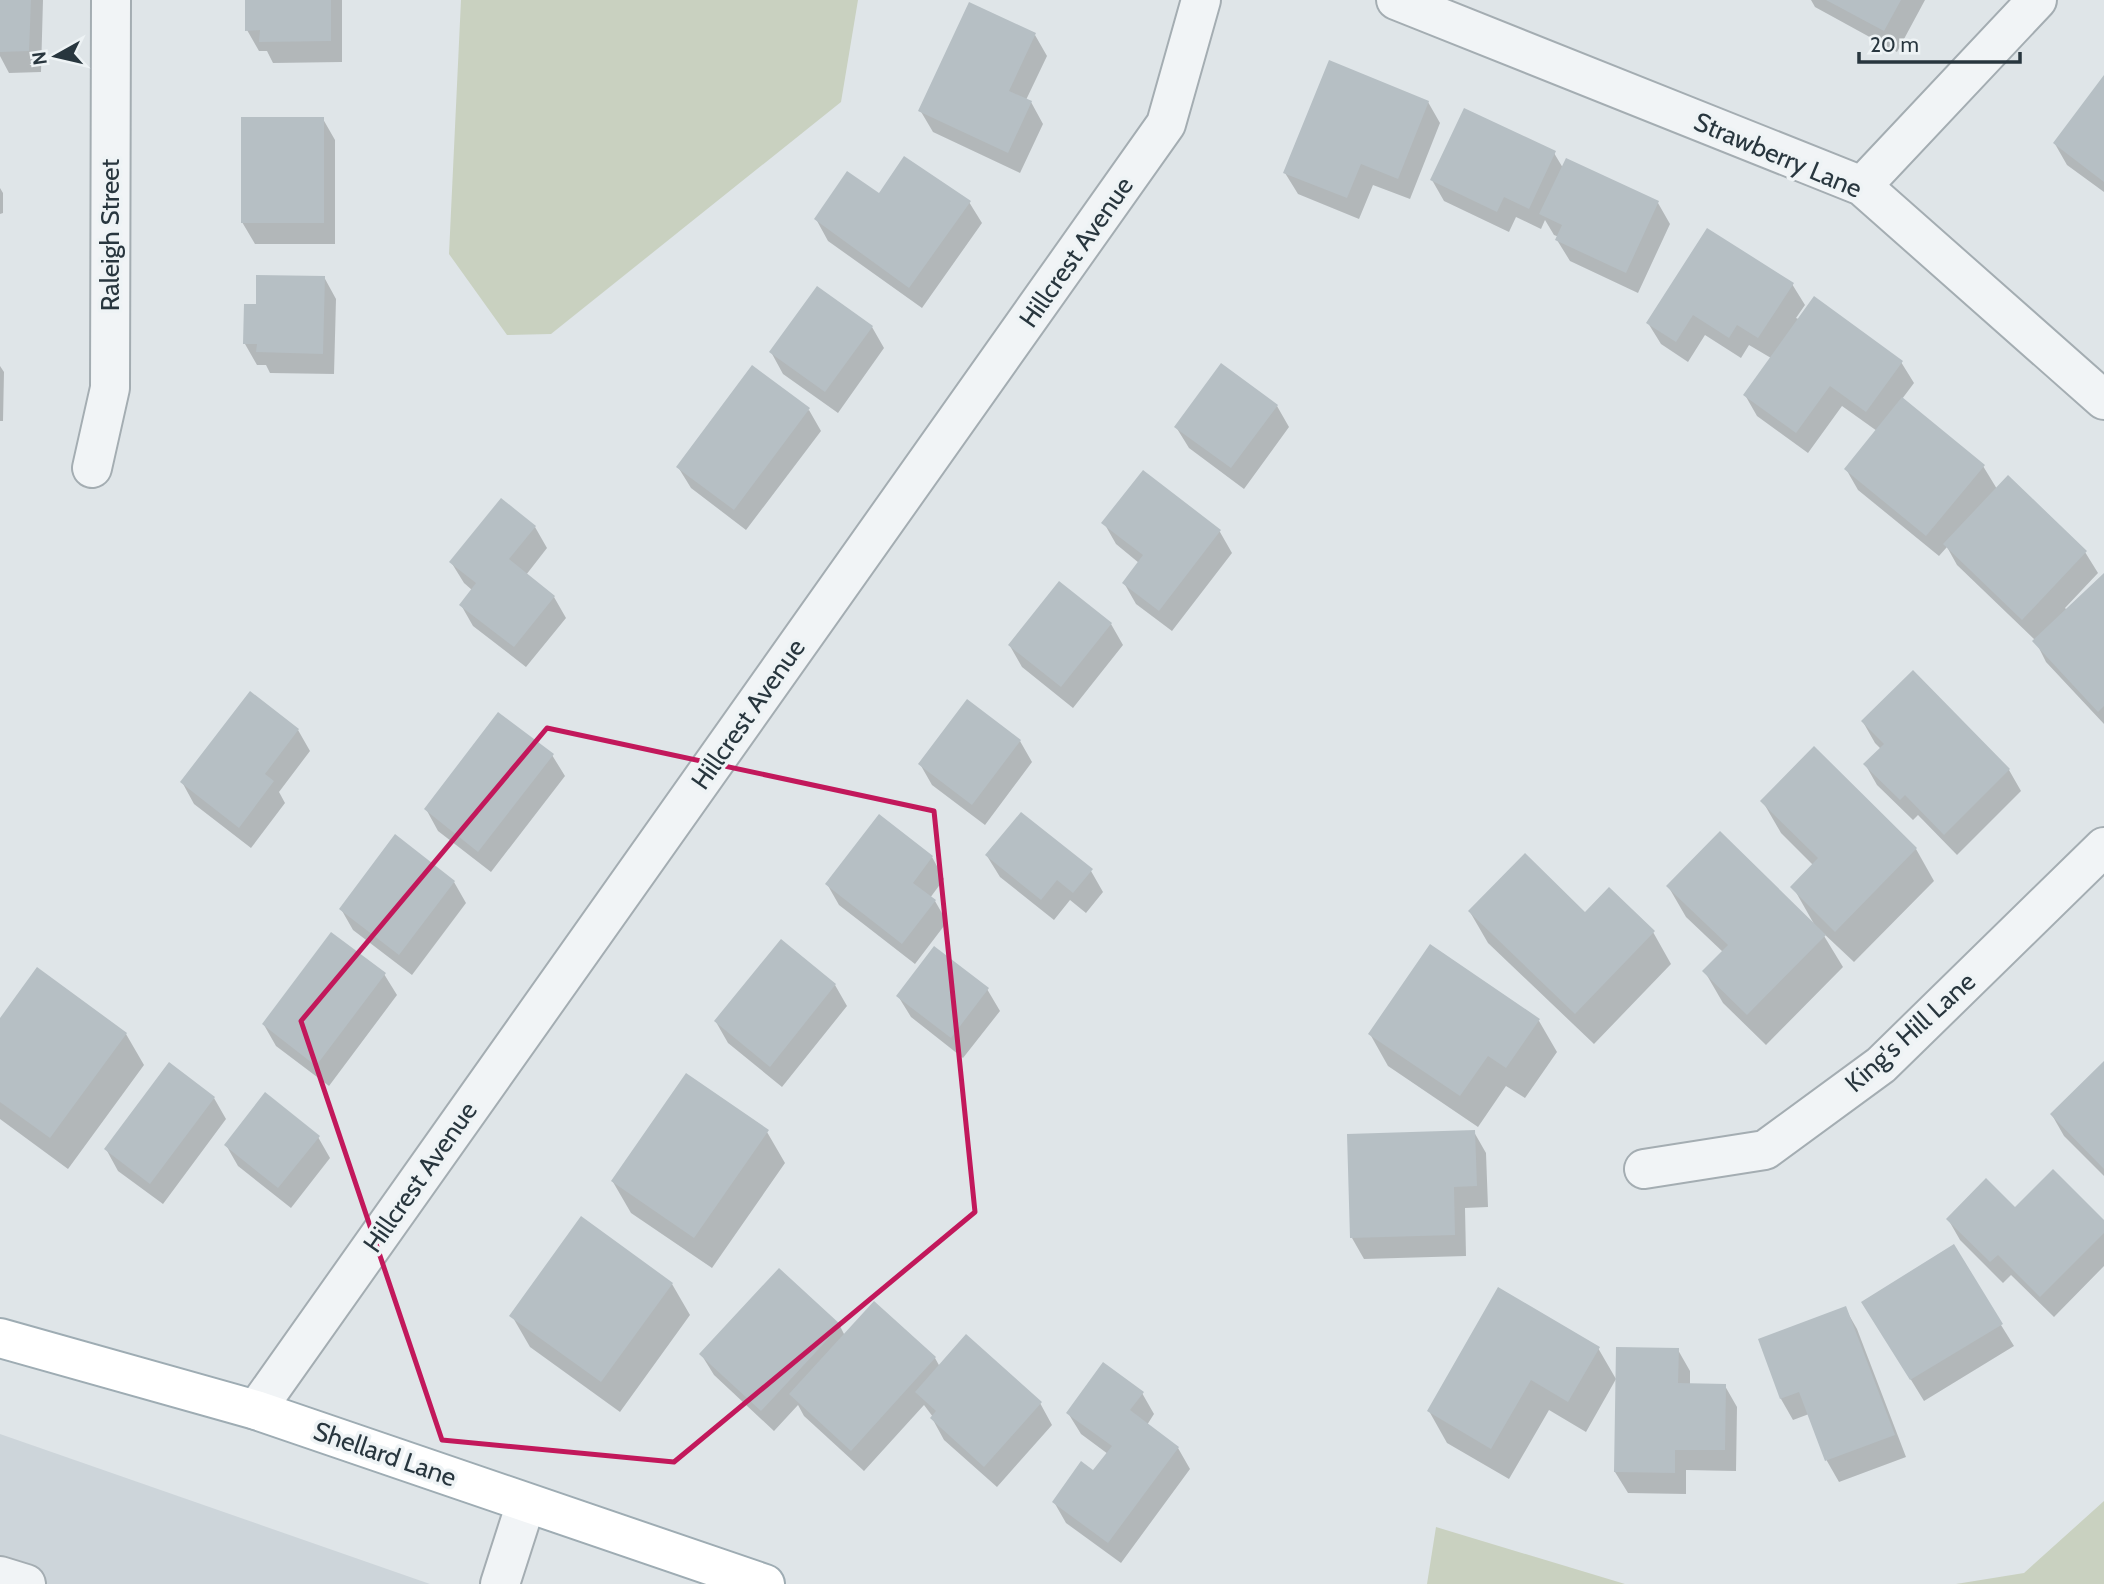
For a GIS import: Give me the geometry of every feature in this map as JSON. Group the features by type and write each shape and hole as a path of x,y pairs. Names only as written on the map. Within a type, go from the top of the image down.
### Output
{"main road":[{"name":"Shellard Lane","path":"0,1338 256,1410 765,1584"}],"street":[{"name":"Raleigh Street","path":"92,468 110,387 111,0"},
{"name":"Hillcrest Avenue","path":"256,1410 1166,124 1201,0"},
{"name":"Strawberry Lane","path":"1396,0 1862,186 2104,400"},
{"path":"1862,186 2037,0"},
{"name":"King's Hill Lane","path":"1644,1169 1765,1150 1881,1065 2104,847"},
{"path":"500,1584 526,1503"},
{"path":"0,1576 26,1584"}],"highlighted area":[{"path":"547,728 934,811 975,1212 674,1462 442,1440 301,1021"}],"shaded area":[{"path":"0,1434 430,1584 0,1584"}],"green space":[{"path":"461,0 858,0 841,102 551,334 507,335 449,254"},
{"path":"2104,1501 2104,1584 1956,1584 2024,1573"},
{"path":"1436,1527 1625,1584 1427,1584"}],"building":[{"path":"0,0 31,0 29,51 0,52"},
{"path":"245,0 331,0 331,41 259,42 260,30 245,31"},
{"path":"1826,0 1901,0 1884,31"},
{"path":"969,2 1036,33 1009,91 1032,101 1008,153 918,111"},
{"path":"1329,60 1429,101 1398,179 1361,164 1347,198 1283,173"},
{"path":"2104,75 2104,182 2053,143"},
{"path":"1464,108 1556,151 1529,209 1504,197 1497,212 1430,180"},
{"path":"241,117 324,117 324,223 241,223"},
{"path":"904,156 971,201 909,288 814,219 847,171 879,193"},
{"path":"1566,158 1659,201 1626,273 1555,240 1562,225 1539,214"},
{"path":"1707,228 1794,283 1758,338 1737,325 1729,338 1693,315 1676,342 1646,323"},
{"path":"256,275 325,276 323,354 256,352 257,344 243,344 244,304 256,304"},
{"path":"817,286 873,326 825,392 769,352"},
{"path":"1814,296 1903,361 1866,412 1830,386 1796,433 1743,395"},
{"path":"1221,363 1278,405 1231,468 1174,427"},
{"path":"752,365 810,408 734,510 676,467"},
{"path":"1902,397 1985,465 1926,536 1844,469"},
{"path":"1143,470 1221,530 1159,611 1122,583 1143,555 1101,523"},
{"path":"2008,475 2087,551 2022,620 1943,544"},
{"path":"501,498 536,526 509,559 555,596 514,647 459,605 476,583 449,562"},
{"path":"2104,573 2104,706 2098,712 2032,641"},
{"path":"1059,581 1112,623 1061,687 1008,645"},
{"path":"1913,670 2010,769 1944,835 1905,795 1900,800 1863,764 1884,744 1861,721"},
{"path":"250,691 299,729 265,774 274,781 239,828 180,782"},
{"path":"967,699 1021,740 972,805 918,764"},
{"path":"498,712 554,754 478,852 424,809"},
{"path":"1814,746 1917,848 1835,932 1790,887 1818,858 1760,801"},
{"path":"1021,812 1093,869 1073,893 1057,880 1041,900 985,855"},
{"path":"879,814 933,856 913,883 936,900 902,944 825,884"},
{"path":"1720,831 1826,935 1747,1015 1702,971 1728,945 1666,886"},
{"path":"395,834 455,881 399,955 339,909"},
{"path":"1525,853 1585,912 1609,887 1655,931 1575,1014 1468,911"},
{"path":"331,932 386,973 316,1066 262,1024"},
{"path":"781,939 836,984 770,1067 714,1021"},
{"path":"1430,944 1540,1019 1506,1068 1488,1056 1460,1096 1368,1034"},
{"path":"934,946 989,988 951,1038 896,996"},
{"path":"37,967 127,1033 50,1138 0,1102 0,1018"},
{"path":"2104,1061 2104,1169 2050,1114"},
{"path":"169,1062 215,1097 150,1184 104,1149"},
{"path":"686,1073 769,1130 694,1238 611,1181"},
{"path":"265,1092 320,1136 278,1188 224,1145"},
{"path":"1475,1130 1477,1186 1454,1187 1455,1235 1350,1238 1347,1134"},
{"path":"2053,1169 2104,1220 2104,1233 2040,1297 1998,1255 1990,1262 1946,1219 1986,1178 2015,1207"},
{"path":"581,1216 673,1283 601,1382 509,1316"},
{"path":"1954,1244 2003,1324 1910,1380 1861,1302"},
{"path":"779,1268 841,1325 761,1411 699,1354"},
{"path":"1498,1287 1600,1347 1568,1402 1531,1380 1491,1449 1427,1411"},
{"path":"874,1301 936,1357 851,1451 789,1394"},
{"path":"1846,1306 1895,1435 1825,1461 1799,1392 1780,1399 1758,1339"},
{"path":"966,1334 1042,1402 984,1467 930,1418 936,1411 915,1392"},
{"path":"1616,1347 1679,1348 1678,1383 1726,1384 1725,1450 1675,1450 1675,1473 1614,1472"},
{"path":"1103,1362 1144,1392 1130,1410 1179,1447 1108,1543 1052,1502 1081,1461 1093,1470 1112,1446 1066,1413"}]}
